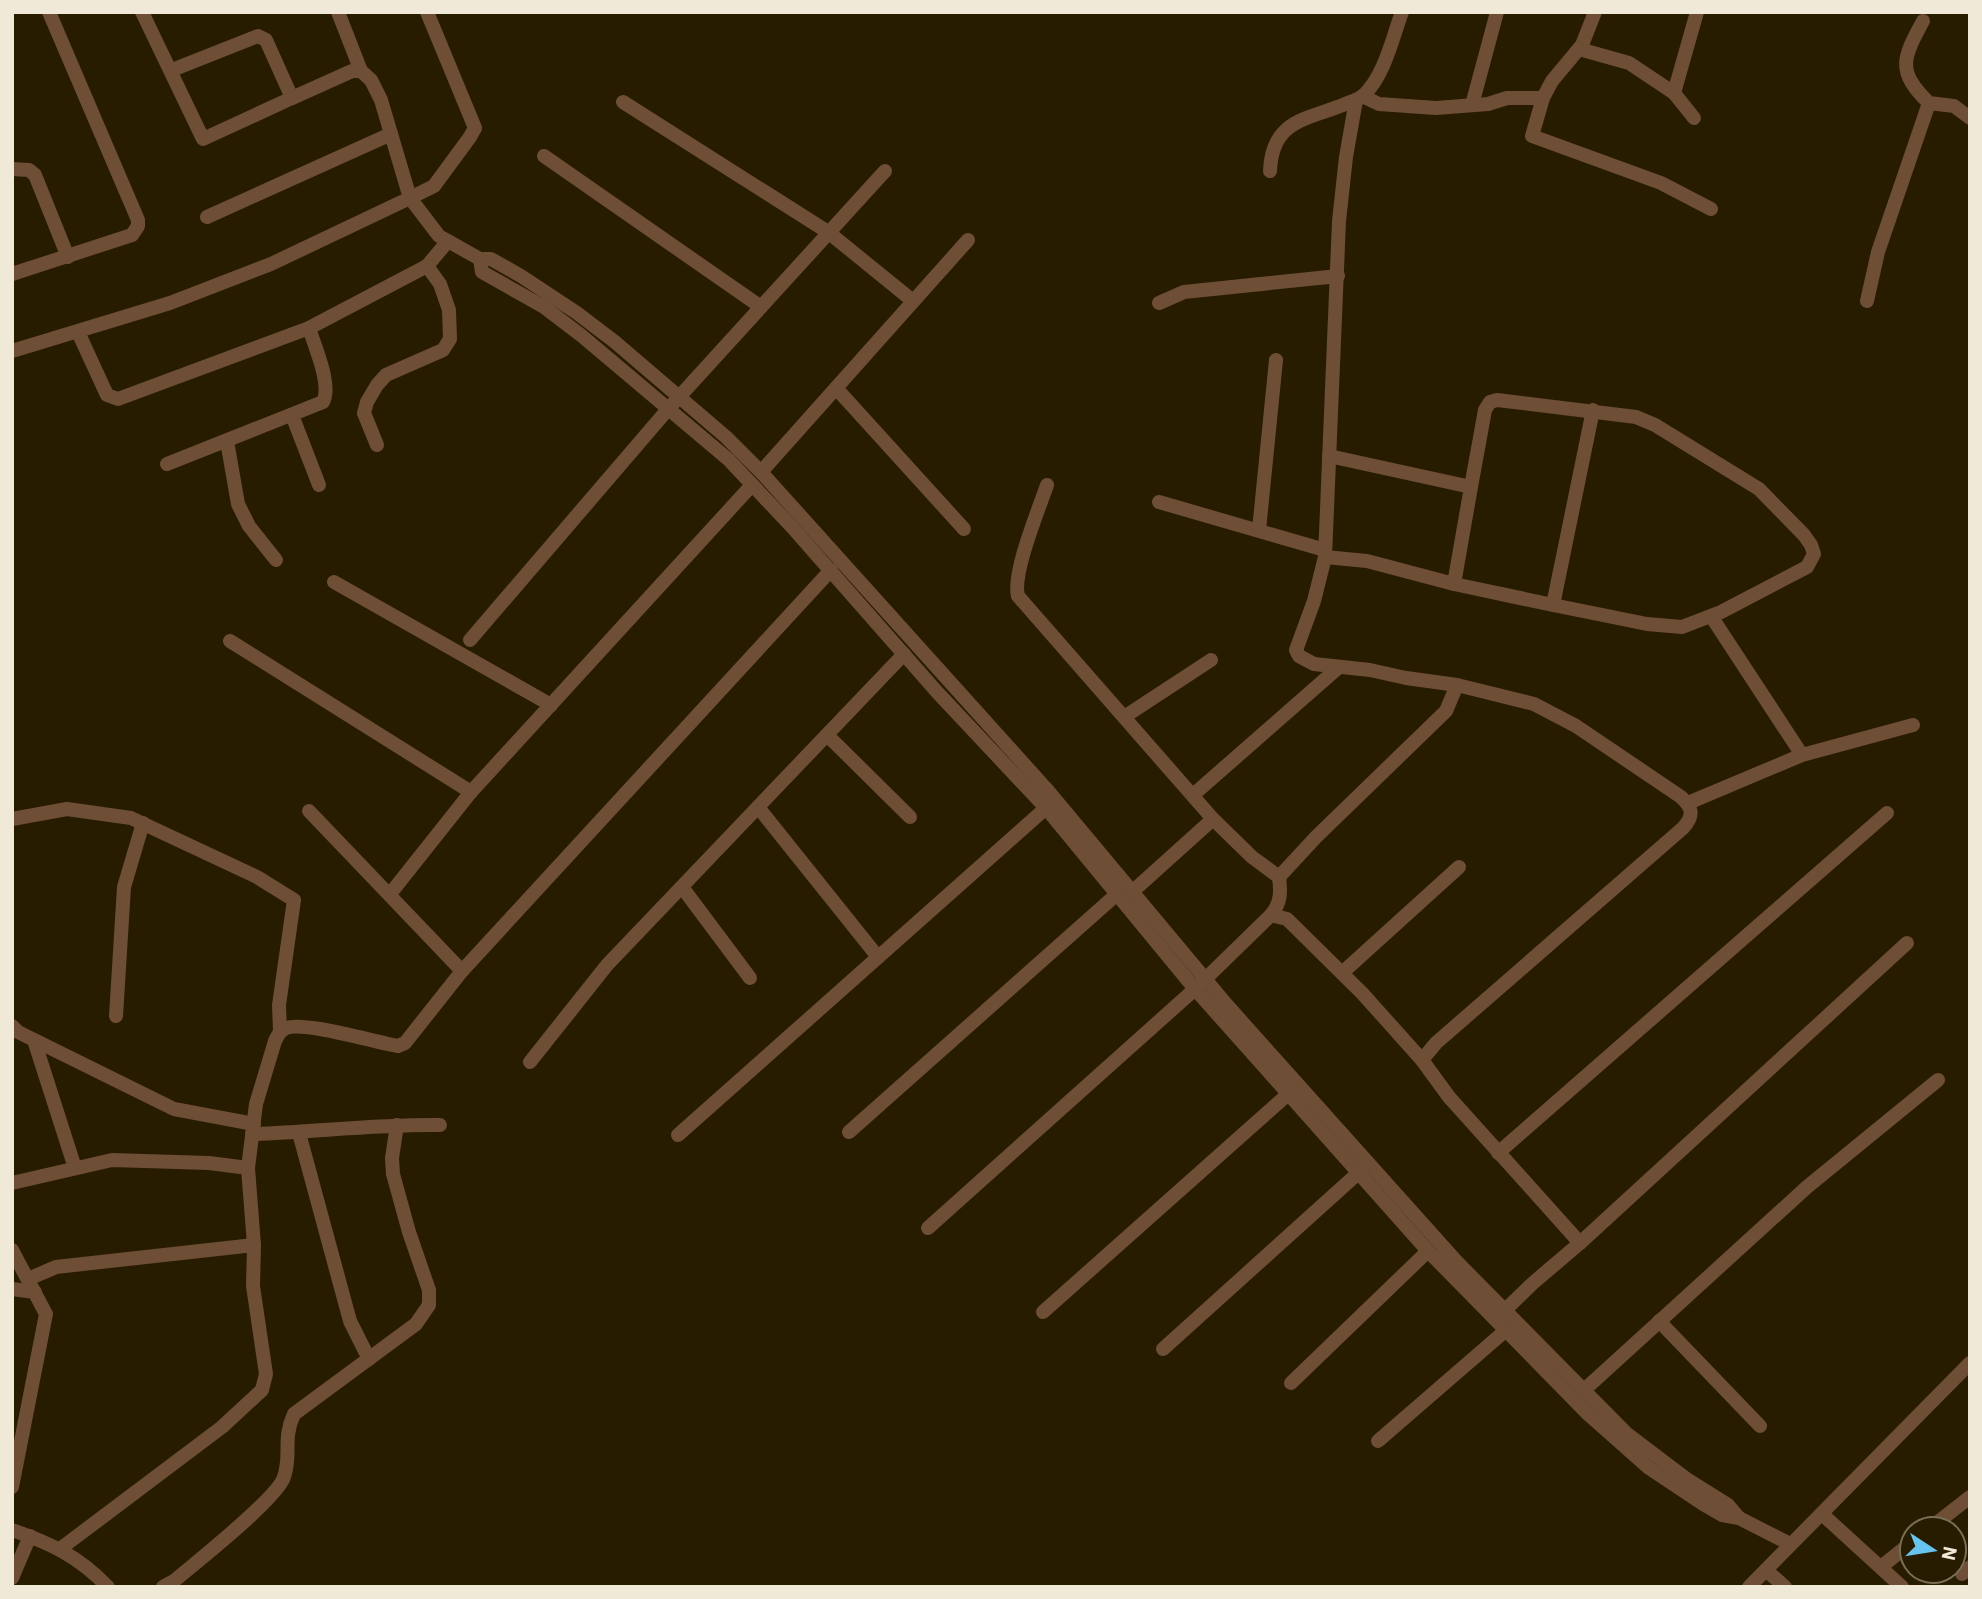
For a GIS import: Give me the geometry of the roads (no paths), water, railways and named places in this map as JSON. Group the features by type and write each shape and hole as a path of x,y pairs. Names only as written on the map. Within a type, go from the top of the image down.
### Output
{"street":[{"path":"12,274 132,235 138,226 133,208 49,12"},
{"path":"142,12 203,138 352,71 362,71"},
{"path":"338,12 362,71 381,100 410,198 439,236 480,259 491,259 521,276 593,325 674,403"},
{"path":"12,351 170,303 271,264 434,186 475,128 427,12"},
{"path":"1270,171 1271,151 1283,131 1297,122 1359,98 1377,78 1402,12"},
{"path":"1472,105 1497,12"},
{"path":"1595,12 1579,49 1552,81 1532,136 1661,183 1711,209"},
{"path":"1674,93 1696,12"},
{"path":"1923,21 1910,45 1905,68 1912,83 1928,103 1954,106 1970,118"},
{"path":"172,70 258,36 267,40 292,98"},
{"path":"1579,49 1629,63 1674,93 1694,118"},
{"path":"1359,98 1379,104 1436,108 1488,104 1507,98 1544,98"},
{"path":"1359,98 1346,157 1339,221 1325,553 1317,590 1296,650 1298,656 1304,661 1457,685 1535,704 1576,726 1688,803 1692,812 1690,820 1683,828 1436,1043 1422,1060"},
{"path":"623,102 828,232 913,301"},
{"path":"1867,301 1878,252 1928,103"},
{"path":"207,217 391,134"},
{"path":"544,156 761,307"},
{"path":"12,169 29,170 36,175 68,257"},
{"path":"470,640 674,403 885,170"},
{"path":"390,894 471,792 757,479 968,240"},
{"path":"78,332 107,395 118,399 309,328 427,267 448,242"},
{"path":"480,259 482,272 544,307 674,403 726,437 757,479 926,667 1117,894 1364,1168 1456,1261 1502,1320 1588,1414 1649,1468 1717,1512 1739,1518 1790,1544"},
{"path":"377,445 364,414 367,402 377,385 386,375 443,350 450,339 449,310 440,284 427,267"},
{"path":"1158,303 1184,292 1338,276"},
{"path":"582,336 593,325"},
{"path":"167,464 323,402 327,395 326,384 309,328"},
{"path":"1259,530 1276,360"},
{"path":"836,388 964,529"},
{"path":"1159,502 1259,530 1325,553 1454,584 1665,627 1682,627 1711,616 1807,567 1814,554 1811,545 1759,489 1655,425 1636,417 1592,410 1497,400 1490,402 1485,410 1454,584"},
{"path":"1553,605 1592,410"},
{"path":"292,415 319,485"},
{"path":"227,441 238,504 248,526 276,560"},
{"path":"1329,456 1471,486"},
{"path":"928,1228 1200,983 1271,915 1281,894 1279,877 1252,857 1213,819 1018,596 1016,590 1019,571 1047,485"},
{"path":"797,522 831,570 904,654 926,667 1049,792 1132,892 1200,983"},
{"path":"280,1031 289,1027 312,1028 398,1046 405,1044 462,971 831,570"},
{"path":"334,582 551,705"},
{"path":"1711,616 1802,755"},
{"path":"230,641 471,792"},
{"path":"530,1062 607,965 904,654"},
{"path":"1124,717 1211,660"},
{"path":"1193,795 1339,667"},
{"path":"1279,877 1316,837 1446,711 1457,685"},
{"path":"1688,803 1802,755 1913,724"},
{"path":"827,735 911,817"},
{"path":"758,807 878,957"},
{"path":"678,1135 1046,808"},
{"path":"12,819 67,809 131,818 257,877 294,900 279,1005 280,1031 256,1104 248,1168 254,1245 253,1286 266,1374 262,1390 222,1427 60,1549"},
{"path":"309,811 462,971"},
{"path":"1498,1153 1887,813"},
{"path":"1132,892 1213,819"},
{"path":"116,1016 124,887 143,823"},
{"path":"1342,973 1459,867"},
{"path":"682,887 750,978"},
{"path":"849,1132 1117,894"},
{"path":"1271,915 1287,919 1342,973 1422,1060 1449,1097 1580,1243"},
{"path":"1378,1441 1502,1320 1533,1283 1907,943"},
{"path":"12,1026 18,1032 174,1110 253,1129 299,1133 397,1125 440,1125"},
{"path":"34,1040 75,1168"},
{"path":"1583,1391 1807,1187 1938,1080"},
{"path":"1043,1312 1294,1090"},
{"path":"163,1587 183,1573 278,1489 284,1479 287,1461 286,1437 294,1414 416,1324 429,1305 429,1290 409,1233 393,1174 392,1158 397,1125"},
{"path":"299,1133 350,1321 369,1359"},
{"path":"12,1183 113,1160 209,1163 248,1168"},
{"path":"1364,1168 1428,1251 1626,1433 1656,1458 1728,1505 1739,1518"},
{"path":"1163,1349 1364,1168"},
{"path":"12,1289 31,1285 56,1267 254,1245"},
{"path":"12,1250 47,1314 12,1488"},
{"path":"1291,1384 1428,1251"},
{"path":"1659,1321 1760,1426"},
{"path":"1749,1587 1970,1363"},
{"path":"1947,1515 1970,1497"},
{"path":"1822,1514 1902,1587"},
{"path":"12,1530 60,1549 108,1587"},
{"path":"12,1578 30,1536"},
{"path":"1881,1567 1898,1553"},
{"path":"1766,1570 1785,1587"}]}
